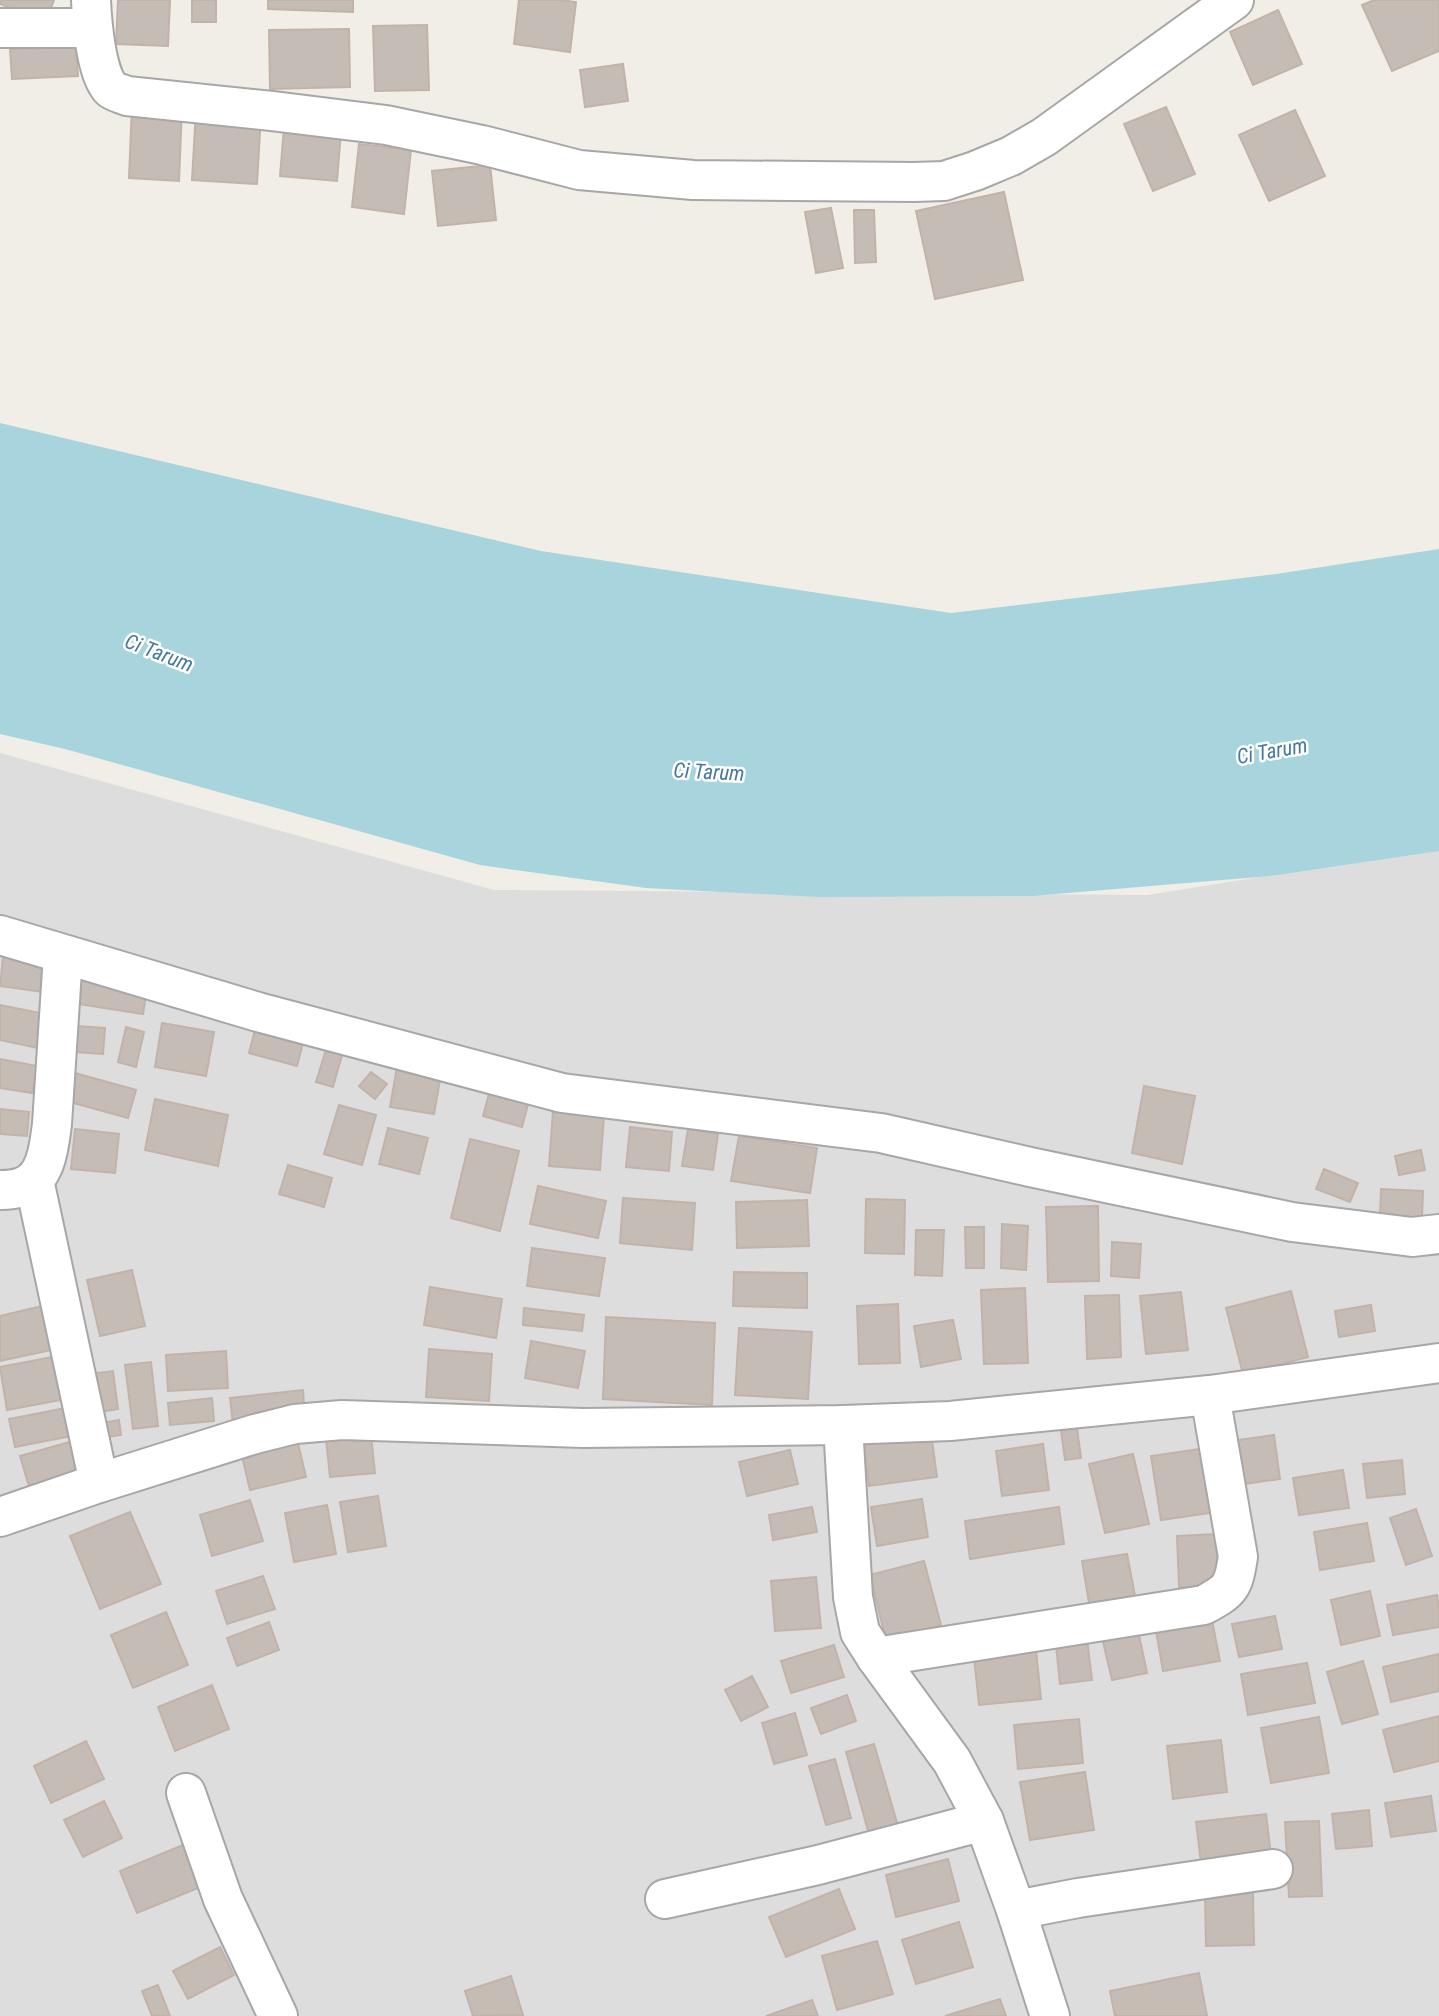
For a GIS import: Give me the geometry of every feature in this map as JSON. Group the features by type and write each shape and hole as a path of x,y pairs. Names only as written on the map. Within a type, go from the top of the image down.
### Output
{"street":[{"path":"0,28 92,14 100,67 111,89 127,96 386,125 482,145 579,170 693,180 914,183 944,181 1012,156 1234,0"},
{"path":"0,935 258,1012 562,1093 880,1133 1292,1222 1412,1237 1439,1234"},
{"path":"63,955 48,1149 42,1168 17,1185 99,1483"},
{"path":"0,1517 99,1483 295,1424 342,1420 583,1428 950,1421 1210,1395 1439,1363"},
{"path":"876,1657 1204,1605 1226,1593 1235,1578 1238,1557 1210,1395"},
{"path":"844,1425 853,1597 860,1632 952,1761 984,1821 1050,2016"},
{"path":"186,1793 223,1899 278,2016"},
{"path":"665,1899 818,1865 984,1821"},
{"path":"1016,1910 1273,1869"}],"shaded area":[{"path":"0,753 494,890 1148,895 1439,848 1439,2016 0,2016"}],"water":[{"name":"Ci Tarum","path":"0,423 541,551 951,613 1276,574 1439,549 1439,851 1270,876 1032,896 819,897 646,888 480,865 65,749 0,734"}],"building":[{"path":"0,0 54,0 46,22 0,4"},
{"path":"118,0 170,0 168,46 116,44"},
{"path":"192,0 216,0 216,22 192,22"},
{"path":"268,0 353,0 353,12 268,9"},
{"path":"519,0 576,2 570,52 514,44"},
{"path":"1374,0 1439,0 1439,51 1392,71 1362,5"},
{"path":"1278,10 1302,64 1253,85 1230,32"},
{"path":"427,25 429,90 375,91 373,26"},
{"path":"349,29 350,87 270,89 269,30"},
{"path":"76,47 78,76 12,79 10,49"},
{"path":"623,64 628,101 585,107 580,70"},
{"path":"132,105 182,108 179,181 129,178"},
{"path":"1166,107 1195,174 1153,191 1124,124"},
{"path":"196,110 261,114 257,184 192,180"},
{"path":"1295,110 1325,176 1269,201 1239,135"},
{"path":"284,127 341,132 337,181 280,176"},
{"path":"359,144 411,150 404,214 352,207"},
{"path":"490,165 496,220 438,226 432,171"},
{"path":"1004,192 1023,280 935,299 916,211"},
{"path":"831,208 843,268 816,273 805,212"},
{"path":"854,210 874,210 876,262 855,263"},
{"path":"4,947 49,954 44,992 0,986"},
{"path":"77,971 148,982 143,1014 72,1003"},
{"path":"0,1005 45,1014 38,1048 0,1040"},
{"path":"162,1023 214,1032 206,1076 155,1067"},
{"path":"61,1025 105,1028 103,1054 60,1051"},
{"path":"256,1026 304,1039 297,1066 249,1053"},
{"path":"126,1027 144,1032 136,1067 118,1062"},
{"path":"328,1043 344,1048 333,1087 316,1082"},
{"path":"0,1059 37,1066 32,1093 0,1088"},
{"path":"397,1067 441,1074 434,1114 390,1107"},
{"path":"68,1071 136,1090 128,1118 59,1099"},
{"path":"371,1072 387,1084 375,1099 359,1086"},
{"path":"491,1086 530,1097 522,1127 483,1116"},
{"path":"1144,1086 1195,1096 1182,1164 1132,1153"},
{"path":"155,1099 228,1115 218,1166 145,1150"},
{"path":"339,1105 376,1115 362,1165 324,1154"},
{"path":"0,1109 29,1112 27,1136 0,1134"},
{"path":"553,1111 604,1116 600,1170 549,1166"},
{"path":"630,1127 672,1132 669,1171 626,1167"},
{"path":"388,1128 428,1138 419,1174 379,1164"},
{"path":"75,1129 119,1134 115,1173 71,1169"},
{"path":"688,1129 718,1134 713,1170 682,1166"},
{"path":"739,1136 817,1148 810,1193 731,1181"},
{"path":"470,1139 519,1151 500,1231 451,1218"},
{"path":"1421,1150 1425,1170 1399,1175 1395,1156"},
{"path":"288,1165 332,1178 324,1207 279,1194"},
{"path":"1324,1169 1358,1183 1350,1202 1316,1189"},
{"path":"538,1186 606,1201 598,1238 530,1224"},
{"path":"1381,1189 1423,1191 1422,1218 1380,1215"},
{"path":"623,1198 695,1203 692,1250 620,1243"},
{"path":"866,1199 905,1200 904,1254 865,1253"},
{"path":"807,1200 809,1246 737,1248 736,1202"},
{"path":"1098,1206 1099,1281 1048,1282 1046,1207"},
{"path":"1002,1224 1028,1226 1026,1270 1001,1268"},
{"path":"965,1227 984,1227 984,1268 966,1268"},
{"path":"916,1230 944,1230 942,1276 915,1275"},
{"path":"1112,1242 1141,1244 1139,1278 1111,1276"},
{"path":"532,1248 605,1258 599,1296 527,1286"},
{"path":"132,1270 145,1326 100,1336 87,1280"},
{"path":"734,1272 807,1273 807,1308 733,1306"},
{"path":"430,1287 502,1299 496,1338 424,1325"},
{"path":"1025,1288 1028,1363 984,1364 981,1290"},
{"path":"1291,1291 1308,1357 1243,1374 1226,1308"},
{"path":"1181,1292 1188,1350 1146,1354 1140,1296"},
{"path":"1119,1295 1121,1357 1087,1359 1085,1296"},
{"path":"898,1304 900,1363 859,1364 857,1306"},
{"path":"46,1305 56,1349 0,1361 0,1316"},
{"path":"1371,1305 1375,1331 1339,1337 1335,1311"},
{"path":"524,1308 584,1315 582,1331 523,1325"},
{"path":"606,1317 715,1323 712,1405 603,1399"},
{"path":"953,1320 961,1359 921,1367 914,1326"},
{"path":"739,1328 812,1332 808,1399 735,1395"},
{"path":"531,1341 585,1351 578,1388 525,1378"},
{"path":"429,1349 492,1354 489,1401 426,1397"},
{"path":"226,1351 228,1388 168,1391 166,1355"},
{"path":"63,1355 71,1398 7,1410 0,1367"},
{"path":"151,1362 158,1426 133,1429 125,1365"},
{"path":"113,1371 118,1409 94,1413 89,1374"},
{"path":"303,1390 305,1417 233,1425 230,1398"},
{"path":"212,1398 214,1421 170,1425 168,1403"},
{"path":"71,1407 77,1435 15,1447 9,1419"},
{"path":"1075,1413 1081,1458 1065,1460 1059,1416"},
{"path":"119,1420 121,1435 94,1439 92,1425"},
{"path":"931,1433 937,1477 869,1486 863,1442"},
{"path":"371,1435 375,1473 330,1477 326,1439"},
{"path":"1274,1435 1280,1479 1244,1484 1238,1440"},
{"path":"297,1439 306,1477 250,1490 241,1452"},
{"path":"73,1441 83,1476 30,1490 20,1456"},
{"path":"1043,1444 1049,1490 1002,1496 996,1451"},
{"path":"1214,1447 1224,1511 1161,1520 1151,1456"},
{"path":"790,1450 798,1484 747,1496 739,1462"},
{"path":"1133,1454 1149,1524 1105,1533 1089,1464"},
{"path":"1402,1460 1405,1494 1367,1498 1363,1464"},
{"path":"1343,1470 1349,1508 1299,1515 1293,1478"},
{"path":"378,1496 386,1546 348,1552 340,1502"},
{"path":"922,1499 928,1537 877,1546 871,1507"},
{"path":"250,1500 263,1541 212,1556 200,1515"},
{"path":"327,1505 336,1554 294,1562 285,1513"},
{"path":"812,1507 817,1532 773,1540 769,1515"},
{"path":"1059,1507 1064,1544 970,1559 965,1521"},
{"path":"1416,1509 1432,1556 1406,1565 1390,1518"},
{"path":"130,1512 161,1584 100,1609 70,1536"},
{"path":"1367,1523 1374,1561 1320,1570 1314,1532"},
{"path":"1216,1534 1219,1586 1179,1587 1177,1536"},
{"path":"1127,1554 1136,1601 1090,1609 1082,1561"},
{"path":"924,1561 941,1625 886,1640 870,1575"},
{"path":"263,1576 275,1609 227,1624 216,1591"},
{"path":"816,1577 821,1628 775,1631 771,1581"},
{"path":"1370,1591 1380,1636 1341,1645 1331,1600"},
{"path":"1437,1595 1439,1627 1393,1635 1387,1605"},
{"path":"1210,1610 1220,1661 1163,1671 1154,1619"},
{"path":"166,1612 188,1665 133,1688 111,1635"},
{"path":"1275,1616 1282,1649 1239,1657 1232,1624"},
{"path":"269,1622 279,1650 237,1666 227,1638"},
{"path":"1137,1625 1147,1673 1112,1680 1101,1633"},
{"path":"1086,1631 1092,1680 1060,1684 1055,1635"},
{"path":"834,1645 844,1677 791,1693 781,1661"},
{"path":"1036,1650 1041,1699 979,1705 974,1657"},
{"path":"1439,1654 1439,1691 1391,1702 1383,1667"},
{"path":"1363,1661 1378,1714 1342,1724 1327,1672"},
{"path":"1307,1663 1315,1703 1248,1715 1241,1674"},
{"path":"752,1676 768,1707 741,1721 725,1690"},
{"path":"212,1685 229,1729 175,1751 158,1707"},
{"path":"847,1695 856,1721 821,1734 811,1708"},
{"path":"795,1713 807,1755 774,1764 762,1723"},
{"path":"1439,1716 1439,1761 1394,1772 1383,1730"},
{"path":"1319,1717 1329,1773 1271,1783 1261,1728"},
{"path":"1079,1719 1083,1763 1018,1769 1014,1725"},
{"path":"1221,1740 1227,1792 1173,1799 1167,1746"},
{"path":"86,1741 104,1779 51,1803 34,1766"},
{"path":"874,1744 898,1826 869,1834 846,1752"},
{"path":"835,1759 851,1818 826,1825 809,1766"},
{"path":"1085,1772 1094,1830 1030,1840 1020,1782"},
{"path":"1431,1796 1436,1831 1391,1837 1385,1803"},
{"path":"104,1801 122,1838 83,1857 64,1820"},
{"path":"1369,1810 1372,1846 1336,1849 1332,1814"},
{"path":"1266,1814 1271,1855 1201,1863 1196,1822"},
{"path":"1319,1821 1322,1896 1289,1897 1285,1822"},
{"path":"190,1842 208,1884 137,1913 120,1871"},
{"path":"948,1859 959,1901 896,1917 886,1875"},
{"path":"839,1889 855,1929 786,1957 769,1917"},
{"path":"1253,1893 1254,1945 1206,1946 1205,1894"},
{"path":"959,1922 973,1967 916,1984 902,1940"},
{"path":"877,1941 893,1994 837,2010 822,1956"},
{"path":"220,1947 234,1975 188,1999 173,1971"},
{"path":"1199,1973 1207,2016 1115,2016 1110,1991"},
{"path":"511,1976 523,2015 473,2016 465,1991"},
{"path":"158,1985 170,2016 152,2016 142,1991"},
{"path":"1000,1999 1006,2016 945,2016"},
{"path":"812,2000 818,2016 766,2016"}]}
